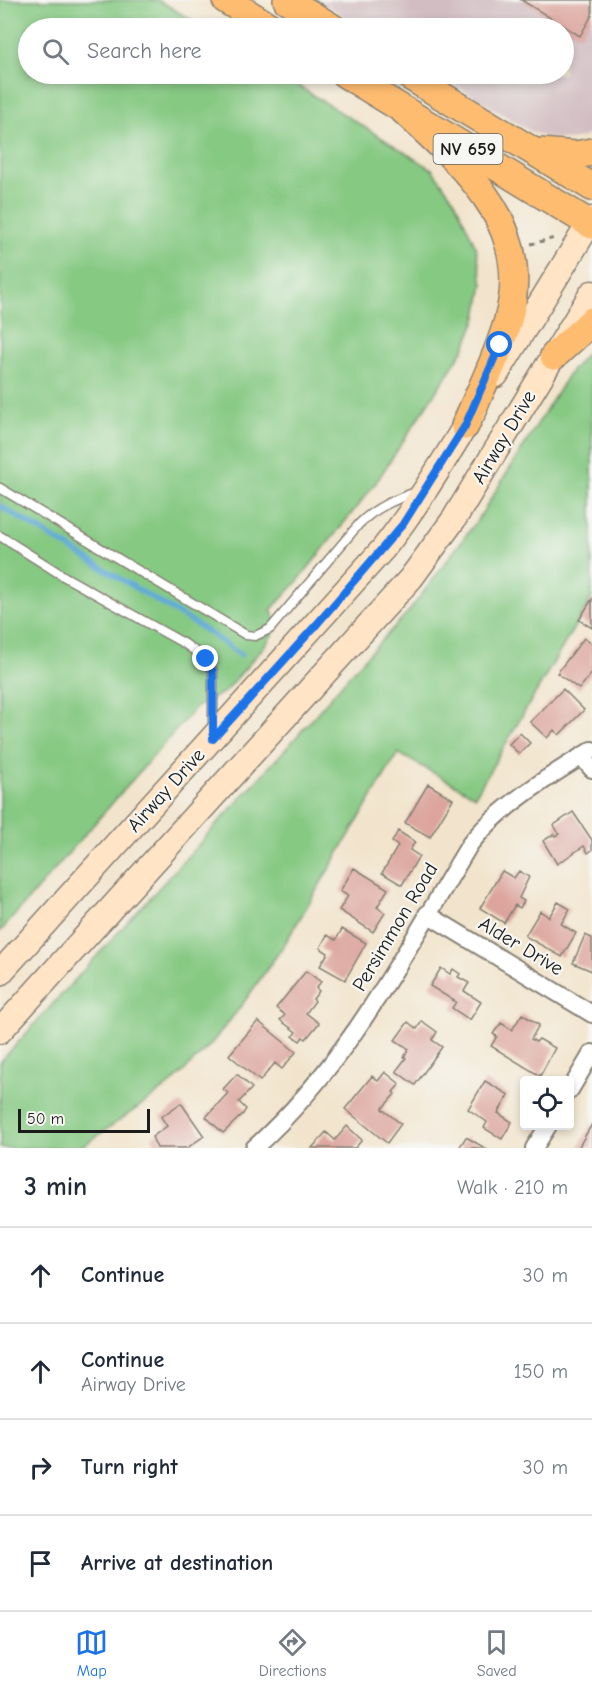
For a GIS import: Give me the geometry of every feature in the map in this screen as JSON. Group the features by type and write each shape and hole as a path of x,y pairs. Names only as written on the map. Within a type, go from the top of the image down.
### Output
{"main road":[{"path":"226,0 256,18"},
{"path":"286,0 316,18"},
{"name":"NV 659","path":"361,84 591,222"},
{"name":"NV 659","path":"422,84 592,187"},
{"path":"402,109 456,159 492,203 511,249 514,272 513,296 508,320 500,345 465,426"},
{"path":"533,152 576,155 592,152"},
{"name":"Airway Drive","path":"0,973 213,739 403,524 591,222"},
{"name":"Airway Drive","path":"0,1031 411,578 454,519 592,293"},
{"path":"554,356 592,321"}],"street":[{"name":"Persimmon Road","path":"254,1148 292,1110 326,1071 357,1029 480,831 500,812 589,759"},
{"name":"Alder Drive","path":"427,914 592,1014"},
{"path":"574,1083 592,1053"},
{"path":"534,1148 545,1130"}],"lane":[{"path":"0,488 246,635 255,636 270,629 372,511 426,489"},
{"path":"0,536 65,577 186,644 206,659 213,671 213,739"}],"path":[{"path":"527,245 555,238"}],"shaded area":[{"path":"317,0 592,0 592,133 569,140 544,137 453,84 574,84 574,18 347,18"}],"green space":[{"path":"0,0 158,0 188,18 18,18 18,84 295,84 432,169 455,201 476,247 483,284 477,317 464,349 375,484 297,582 271,610 278,626 266,644 226,691 196,707 0,932"},
{"path":"592,347 592,597 475,796 398,753 284,945 242,1005 211,1044 170,1085 80,1148 0,1148 0,1062 410,610 479,518 568,375"}],"building":[{"path":"521,0 592,0 592,15 580,36 574,32 574,18 550,18"},
{"path":"592,599 592,628 579,620"},
{"path":"584,638 592,644 592,673 579,689 557,673"},
{"path":"563,689 584,710 559,735 554,730 547,738 530,722"},
{"path":"520,733 530,743 519,754 509,744"},
{"path":"428,784 453,799 430,837 405,823"},
{"path":"573,812 592,840 592,850 588,853 584,846 557,864 543,841 554,834 555,836 559,834 554,825"},
{"path":"398,831 415,842 410,850 419,856 402,885 382,873 398,846 392,842"},
{"path":"354,868 388,889 377,907 385,913 373,932 339,910 348,896 340,891"},
{"path":"502,871 514,878 519,871 529,877 519,898 524,901 520,908 515,905 504,923 480,908"},
{"path":"558,902 570,909 561,924 576,933 562,957 525,936 540,911 549,917"},
{"path":"342,929 366,943 345,980 320,966 328,953 320,948 327,935 336,940"},
{"path":"585,935 592,938 592,971 573,963"},
{"path":"441,968 450,974 453,969 460,974 458,977 469,983 464,991 481,1002 470,1020 452,1008 456,1002 430,986"},
{"path":"306,971 321,982 316,988 319,991 313,999 315,1001 306,1013 319,1023 306,1039 303,1037 300,1041 293,1036 296,1032 280,1020 285,1015 276,1008"},
{"path":"522,1014 539,1025 531,1039 536,1042 539,1039 555,1048 540,1076 491,1046 497,1036 493,1034 501,1023 512,1030"},
{"path":"258,1021 296,1052 282,1069 275,1063 260,1081 229,1055"},
{"path":"422,1021 437,1032 432,1040 442,1047 415,1085 396,1071 406,1058 404,1057 409,1049 395,1040 408,1022 417,1029"},
{"path":"385,1072 400,1084 382,1109 401,1124 387,1143 345,1109 372,1076 378,1081"},
{"path":"237,1074 252,1088 239,1102 246,1109 243,1114 223,1133 206,1117 228,1093 223,1089"},
{"path":"485,1081 509,1095 498,1113 512,1122 502,1139 484,1128 487,1122 468,1109"},
{"path":"181,1103 204,1136 187,1148 157,1148 152,1137 167,1126 161,1117"},
{"path":"592,1124 592,1148 578,1148"},
{"path":"347,1126 362,1140 355,1148 312,1148 326,1132 335,1140"},
{"path":"466,1137 485,1148 459,1148"}],"waterway":[{"path":"0,506 202,628 241,655"}],"route":[{"path":"206,659 213,671 213,739 403,524 465,426 500,345"}]}
